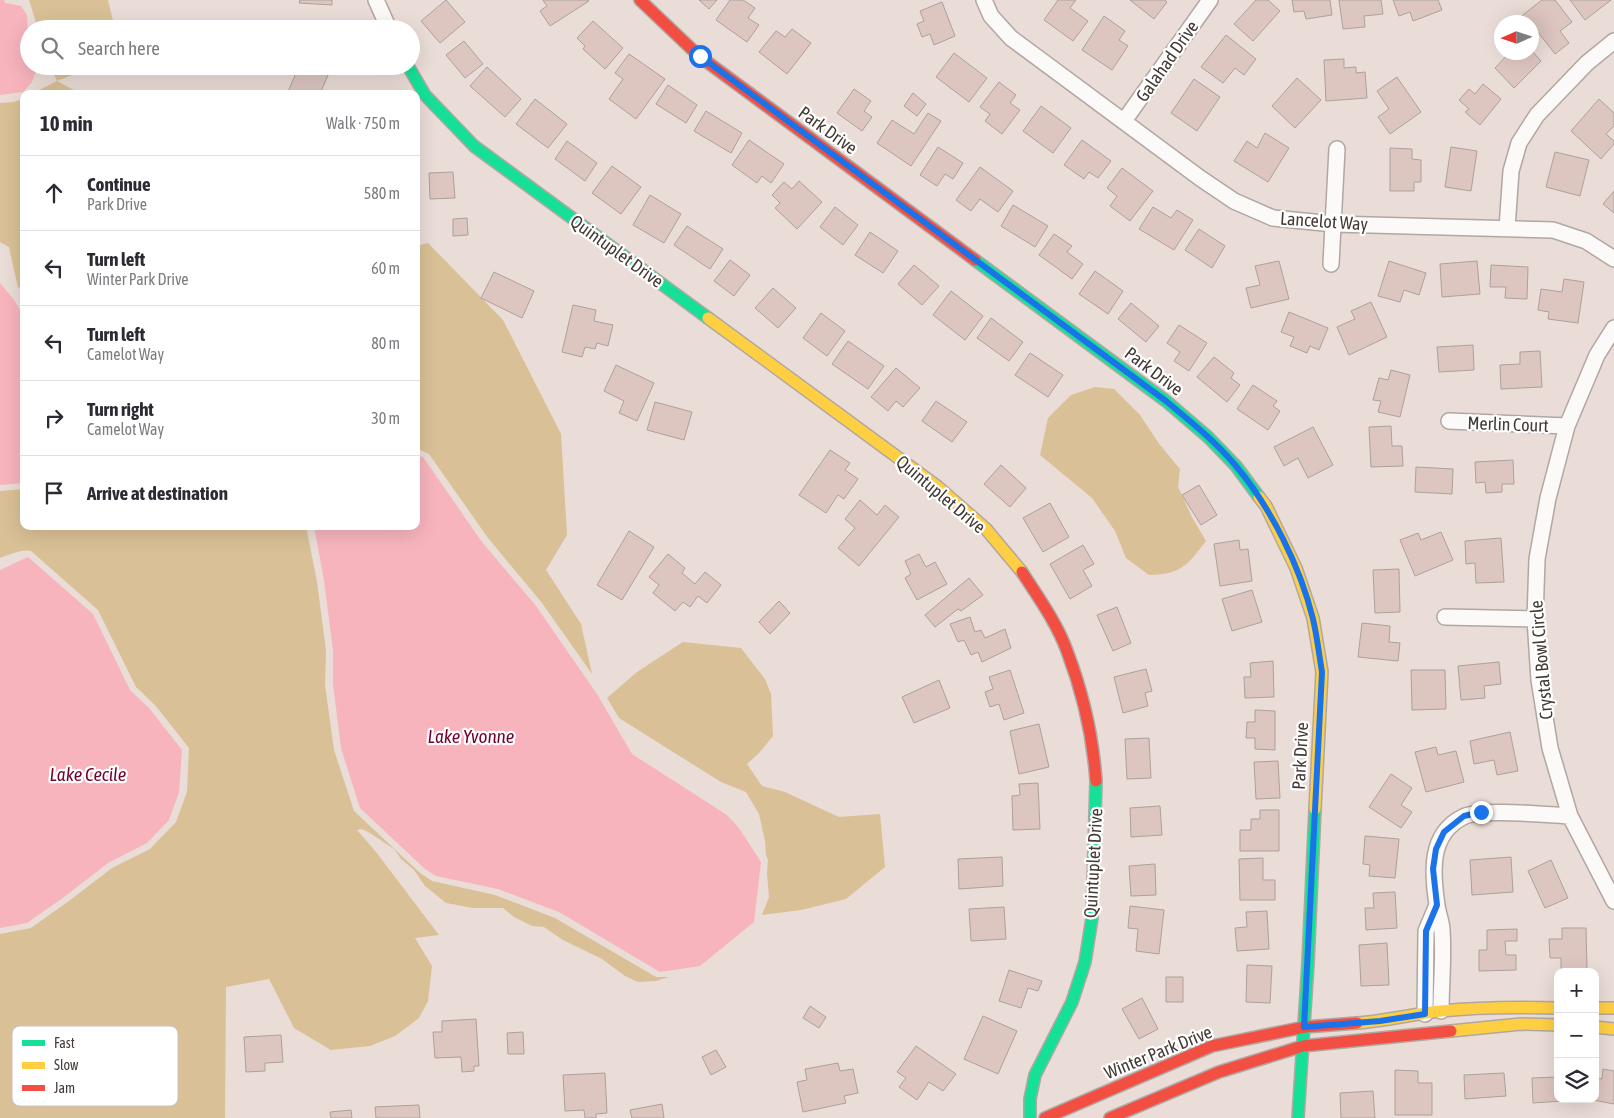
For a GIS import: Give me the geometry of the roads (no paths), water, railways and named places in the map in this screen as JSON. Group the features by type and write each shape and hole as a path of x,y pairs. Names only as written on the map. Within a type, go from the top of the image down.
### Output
{"street":[{"path":"376,0 385,20"},
{"name":"Park Drive","path":"640,0 700,56 1166,401 1208,437 1236,466 1266,506 1296,568 1313,618 1322,672 1298,1118"},
{"name":"Lancelot Way","path":"984,0 990,16 1011,38 1200,178 1234,201 1272,218 1334,224 1553,230 1586,241 1614,259"},
{"name":"Galahad Drive","path":"1124,121 1210,0"},
{"path":"1508,228 1511,171 1519,143 1537,115 1587,63 1614,41"},
{"name":"Quintuplet Drive","path":"412,75 418,90"},
{"name":"Quintuplet Drive","path":"421,98 446,118 474,146 938,487 986,529 1018,568 1048,613 1067,650 1083,700 1094,753 1097,789 1092,918 1085,962 1072,1002 1035,1075 1030,1099 1030,1118"},
{"path":"1331,264 1337,149"},
{"name":"Crystal Bowl Circle","path":"1614,328 1597,355 1568,426 1548,498 1537,559 1534,619 1539,680 1550,748 1570,816 1614,901"},
{"name":"Merlin Court","path":"1449,421 1568,426"},
{"path":"1445,617 1534,619"},
{"path":"1441,1011 1442,930 1433,869 1436,849 1444,832 1464,816 1481,812 1570,816"},
{"path":"1425,1014 1426,931 1437,905"},
{"name":"Winter Park Drive","path":"1044,1118 1212,1046 1304,1027 1380,1021 1441,1011 1521,1007 1554,1008"},
{"path":"1599,1008 1614,1008"},
{"path":"1110,1118 1219,1072 1303,1046 1521,1024 1554,1025"},
{"path":"1599,1027 1614,1029"}],"water":[{"path":"0,0 4,0 5,3 21,6 27,15 27,20 20,20 20,75 35,75 32,82 25,90 0,95"},
{"path":"0,283 20,310 20,483 0,485"},
{"name":"Lake Yvonne","path":"420,456 423,457 482,542 536,606 597,694 632,754 727,815 739,828 761,862 754,922 700,966 660,972 559,912 498,889 436,876 425,869 360,808 341,748 333,684 333,650 315,530 420,530"},
{"name":"Lake Cecile","path":"28,557 93,614 130,690 149,708 182,750 179,792 169,820 147,843 108,863 27,923 0,928 0,570"}]}
